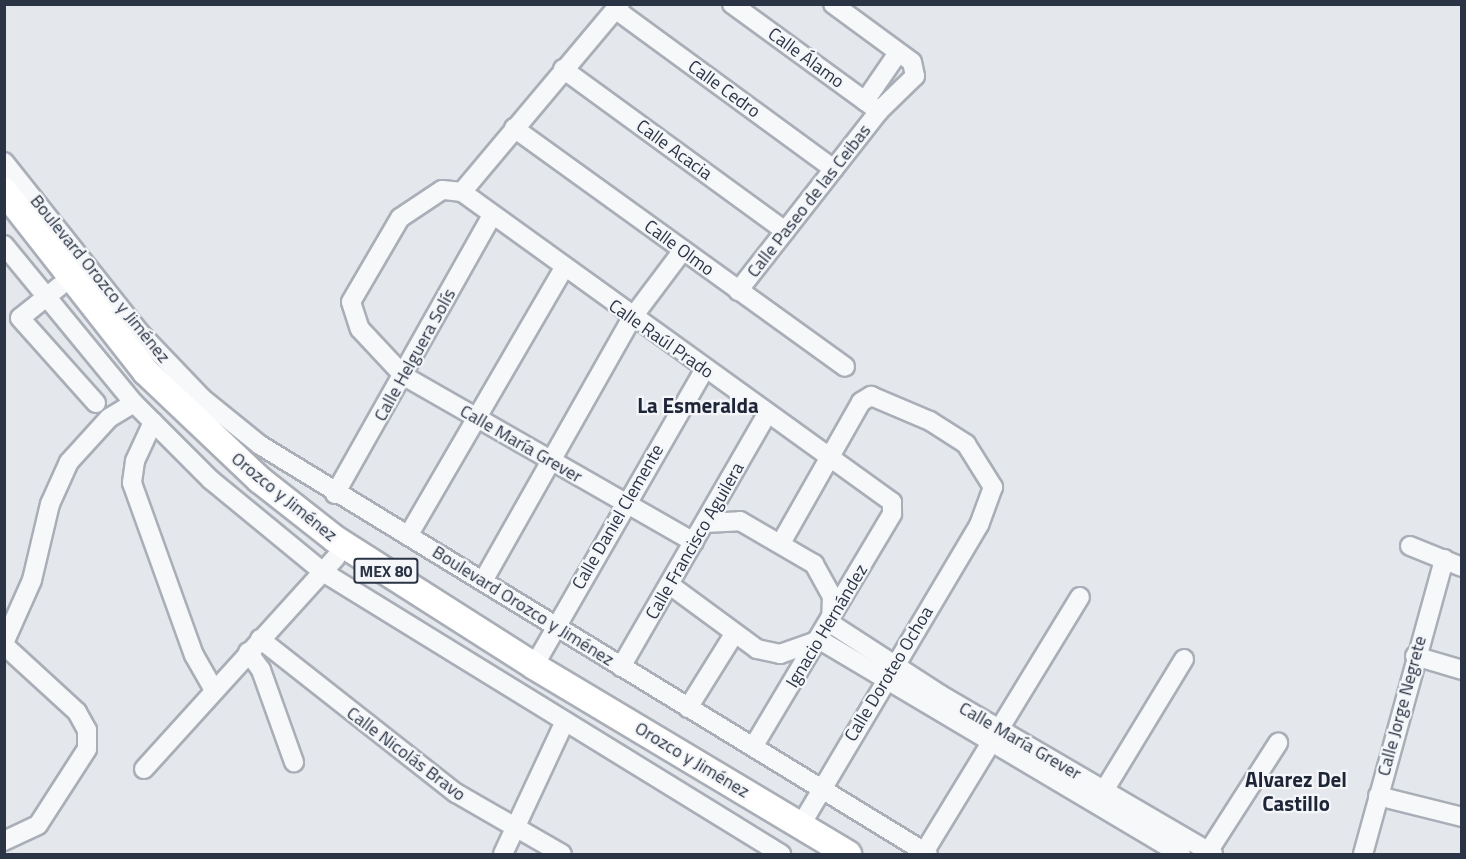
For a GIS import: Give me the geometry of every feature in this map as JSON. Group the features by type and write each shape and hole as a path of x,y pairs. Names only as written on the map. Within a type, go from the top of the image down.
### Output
{"highway":[{"name":"Orozco y Jiménez","path":"4,191 146,372 260,480 335,539 534,666 848,855"},
{"name":"Orozco y Jiménez","path":"4,216 27,259 137,383 191,438 329,565 817,855"},
{"path":"139,332 146,372"}],"street":[{"name":"Calle Álamo","path":"732,4 872,106"},
{"path":"833,4 905,58 915,76 872,106"},
{"path":"462,192 617,7"},
{"name":"Calle Cedro","path":"617,7 834,169"},
{"path":"872,106 905,58"},
{"name":"Calle Acacia","path":"563,69 785,231"},
{"name":"Calle Paseo de las Ceibas","path":"738,291 834,169 872,106"},
{"name":"Calle Olmo","path":"514,128 844,367"},
{"name":"Boulevard Orozco y Jiménez","path":"4,162 139,332 202,398 335,494 483,581 688,708 820,786 925,854"},
{"name":"Calle María Grever","path":"462,192 442,190 400,218 351,302 360,330 404,376 477,420 694,542"},
{"name":"Calle Raúl Prado","path":"462,192 563,270 892,502"},
{"name":"Calle Helguera Solís","path":"335,494 404,376 492,214"},
{"path":"4,245 27,259"},
{"path":"483,581 549,460 632,318 683,250"},
{"path":"408,536 563,270"},
{"path":"96,403 20,318 53,291 134,403 211,480 329,565 564,723 781,855"},
{"name":"Calle Daniel Clemente","path":"534,666 625,502 704,369"},
{"name":"Calle Doroteo Ochoa","path":"801,825 820,786 979,525 993,488 966,444 879,396 861,402 831,460"},
{"path":"4,841 38,825 83,760 87,730 61,693 4,644 32,580 50,504 69,462 109,418 134,403"},
{"name":"Calle Francisco Aguilera","path":"621,667 767,414"},
{"path":"153,422 135,461 132,483 194,655 214,690"},
{"path":"781,543 831,460"},
{"name":"Ignacio Hernández","path":"753,747 820,640 892,514 892,502"},
{"path":"705,523 740,521 814,564 828,584 831,621"},
{"path":"1410,546 1461,567"},
{"name":"Calle Jorge Negrete","path":"1363,855 1415,656 1444,559"},
{"path":"144,769 329,565"},
{"path":"670,585 757,649 780,654 820,640"},
{"path":"925,854 1080,597"},
{"name":"Calle María Grever","path":"831,621 890,672"},
{"path":"688,708 734,634"},
{"name":"Calle María Grever","path":"820,640 890,672 1181,855"},
{"path":"254,646 294,762"},
{"name":"Calle Nicolás Bravo","path":"254,646 456,793 562,855"},
{"path":"1415,656 1461,670"},
{"path":"1105,789 1184,659"},
{"path":"503,855 564,723"},
{"name":"Calle María Grever","path":"995,736 1105,789 1211,853"},
{"path":"1211,853 1278,743"},
{"path":"1378,796 1461,818"}],"district":[{"name":"La Esmeralda","path":"698,405"},
{"name":"Alvarez Del Castillo","path":"1296,791"}]}
